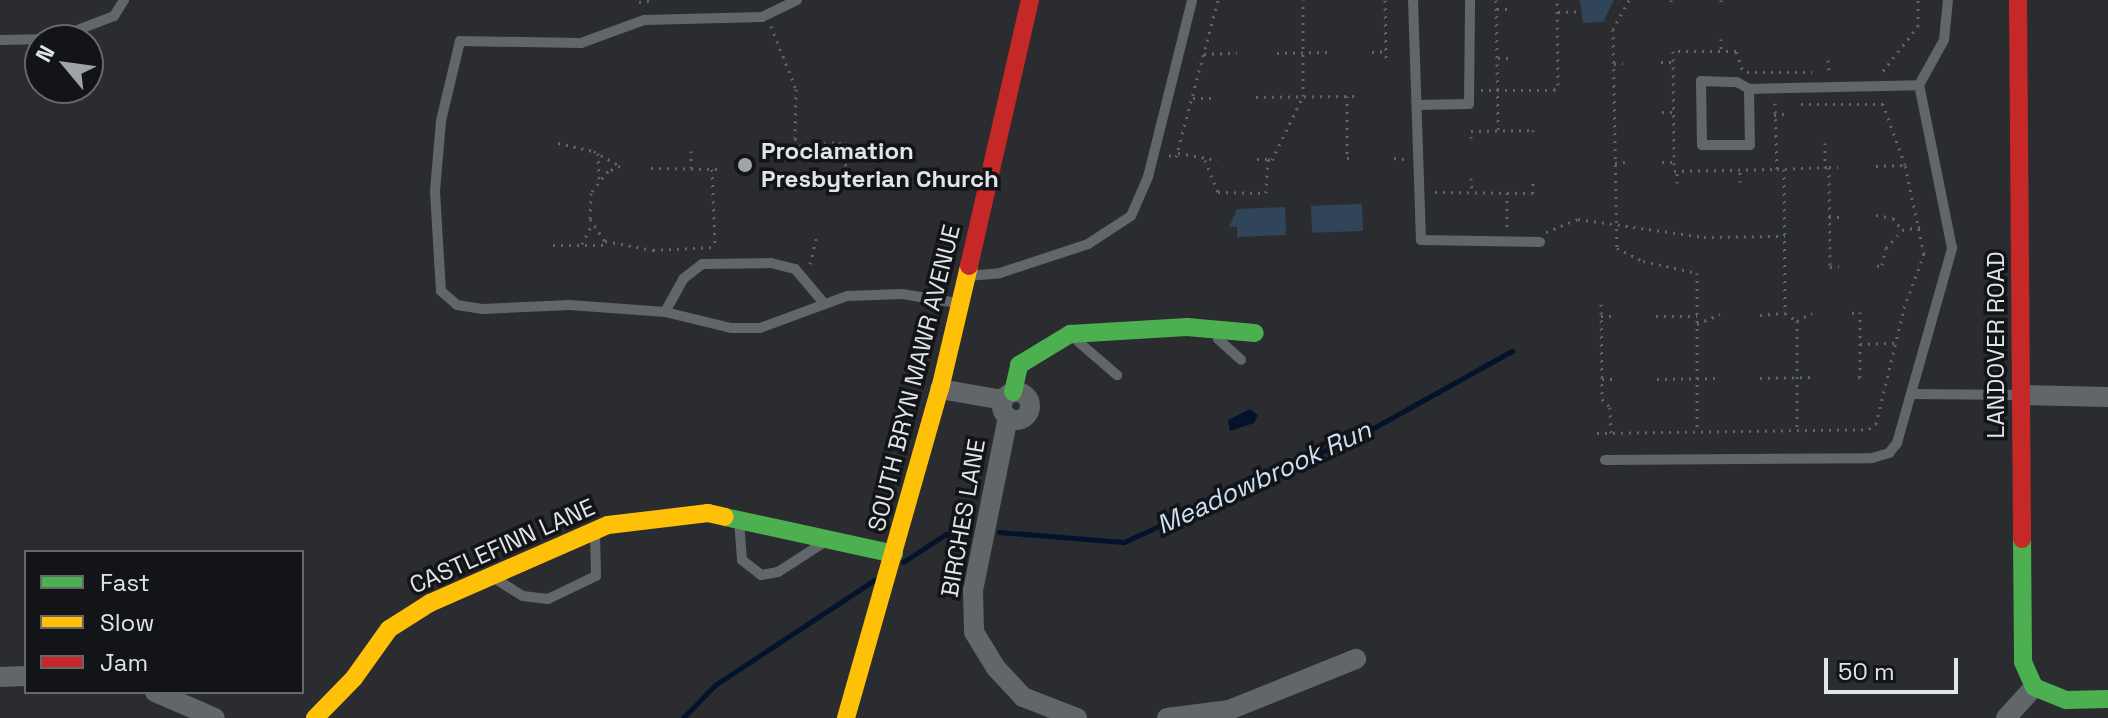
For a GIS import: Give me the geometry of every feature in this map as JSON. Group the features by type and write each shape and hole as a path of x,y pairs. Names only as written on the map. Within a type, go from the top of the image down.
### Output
{"street":[{"name":"SOUTH BRYN MAWR AVENUE","path":"846,718 879,616 940,389 1030,0"},
{"name":"LANDOVER ROAD","path":"2018,0 2023,662 2034,687"},
{"name":"BIRCHES LANE","path":"1077,718 1023,697 996,668 974,632 973,590 1008,403 1019,365 1070,334 1199,328 1255,333"},
{"path":"940,389 1008,403"},
{"path":"2020,395 2108,397"},
{"name":"CASTLEFINN LANE","path":"315,718 354,678 389,629 430,603 595,531 677,514 739,518 893,558"},
{"path":"1167,718 1229,710 1356,659"},
{"path":"0,677 24,676"},
{"path":"2006,718 2034,687 2066,700 2108,699"},
{"path":"160,694 215,718"}],"lane":[{"path":"0,40 54,39 114,16 124,0"},
{"path":"797,0 767,15 644,20 581,43 460,41 441,121 435,191 441,291 457,305 482,309 570,305 665,312 731,328 760,328 823,302 902,294 959,303"},
{"path":"966,276 1000,273 1115,230 1131,216 1154,150 1192,0"},
{"path":"1413,0 1421,240 1540,242"},
{"path":"1417,105 1469,104 1470,0"},
{"path":"1605,460 1872,458 1889,453 1897,443 1952,248 1919,85 1944,40 1948,0"},
{"path":"1749,89 1750,145 1702,145 1701,81 1737,82 1749,89 1919,85"},
{"path":"665,312 683,279 702,264 771,263 795,269 823,302"},
{"path":"1199,328 1241,360"},
{"path":"1070,334 1117,375"},
{"path":"1911,394 2020,395"},
{"path":"739,518 742,560 761,575 778,572 829,539"},
{"path":"492,577 523,596 548,599 596,576 595,531"}],"path":[{"path":"639,2 654,0"},
{"path":"1177,153 1218,0"},
{"path":"1257,159 1272,160 1303,96 1303,0"},
{"path":"1385,0 1386,61"},
{"path":"1496,0 1498,130"},
{"path":"1469,90 1554,90 1558,57 1557,0"},
{"path":"1629,0 1613,29 1617,248 1643,261 1697,273 1697,431"},
{"path":"1549,8 1581,11"},
{"path":"1497,9 1511,9"},
{"path":"767,15 796,89 795,138 800,146 839,142 845,148 846,174 810,174"},
{"path":"1721,39 1721,51"},
{"path":"1372,52 1386,51"},
{"path":"1277,53 1331,52"},
{"path":"1204,54 1237,53"},
{"path":"1549,58 1558,57"},
{"path":"1498,58 1512,58"},
{"path":"1828,60 1829,72"},
{"path":"1661,62 1673,62"},
{"path":"1614,64 1623,63"},
{"path":"1347,96 1347,158 1355,158"},
{"path":"1256,97 1354,96"},
{"path":"1193,98 1216,98"},
{"path":"1597,433 1869,429 1876,424 1896,343 1922,267 1921,227 1905,165 1883,104 1774,103 1777,169 1838,167"},
{"path":"1662,112 1674,112"},
{"path":"1774,115 1784,114"},
{"path":"1471,138 1471,131 1498,130 1533,130 1533,137"},
{"path":"558,143 598,153 620,166 598,184"},
{"path":"1825,143 1830,267 1839,266"},
{"path":"1154,150 1217,160"},
{"path":"691,151 691,169"},
{"path":"598,153 602,170 589,206 592,224 613,246"},
{"path":"1205,160 1218,192 1266,193 1268,159"},
{"path":"1615,163 1625,162"},
{"path":"1662,162 1674,162"},
{"path":"1876,166 1905,165"},
{"path":"651,168 720,169"},
{"path":"712,169 713,264"},
{"path":"1784,169 1785,313"},
{"path":"1740,170 1740,182"},
{"path":"1677,171 1677,183"},
{"path":"1471,178 1472,194"},
{"path":"1419,193 1533,193 1533,178"},
{"path":"1507,193 1507,242"},
{"path":"1876,215 1893,218 1902,230"},
{"path":"1829,217 1839,217"},
{"path":"1540,242 1547,230 1564,221 1616,223 1704,237 1785,236"},
{"path":"582,244 592,224"},
{"path":"1877,266 1882,265 1886,248 1902,230 1921,227"},
{"path":"802,278 817,253 817,236"},
{"path":"553,245 582,244 653,250 715,247"},
{"path":"1601,304 1602,379 1611,433"},
{"path":"1852,313 1860,312 1860,377 1853,377"},
{"path":"1760,315 1785,313 1797,321"},
{"path":"1797,321 1812,313"},
{"path":"1697,324 1720,314"},
{"path":"1601,316 1617,316"},
{"path":"1656,316 1697,316"},
{"path":"1797,321 1797,430"},
{"path":"1860,344 1896,343"},
{"path":"1760,378 1812,377"},
{"path":"1657,379 1720,378"},
{"path":"1602,379 1618,379"}],"shaded area":[{"path":"1580,0 1614,0 1603,22 1583,23"},
{"path":"1362,204 1363,231 1312,233 1311,206"},
{"path":"1285,207 1286,235 1237,237 1237,227 1229,227 1237,209"},
{"path":"1250,409 1258,415 1254,423 1230,431 1228,420"}],"waterway":[{"name":"Meadowbrook Run","path":"999,532 1124,542 1368,431 1512,351"},
{"name":"Meadowbrook Run","path":"903,562 946,534 969,533"},
{"name":"Meadowbrook Run","path":"683,718 715,685 874,580"}],"traffic: fast":[{"path":"1013,392 1019,365 1070,334 1187,327 1255,333"},
{"path":"725,517 894,554"},
{"path":"2022,539 2023,662 2034,687 2066,700 2108,699"}],"traffic: slow":[{"path":"846,718 940,389 969,266"},
{"path":"315,718 354,678 389,629 430,603 608,525 708,513 725,517"}],"traffic: jam":[{"path":"969,266 1030,0"},
{"path":"2018,0 2022,539"}],"place":[{"name":"Proclamation Presbyterian Church","path":"745,165"}]}
